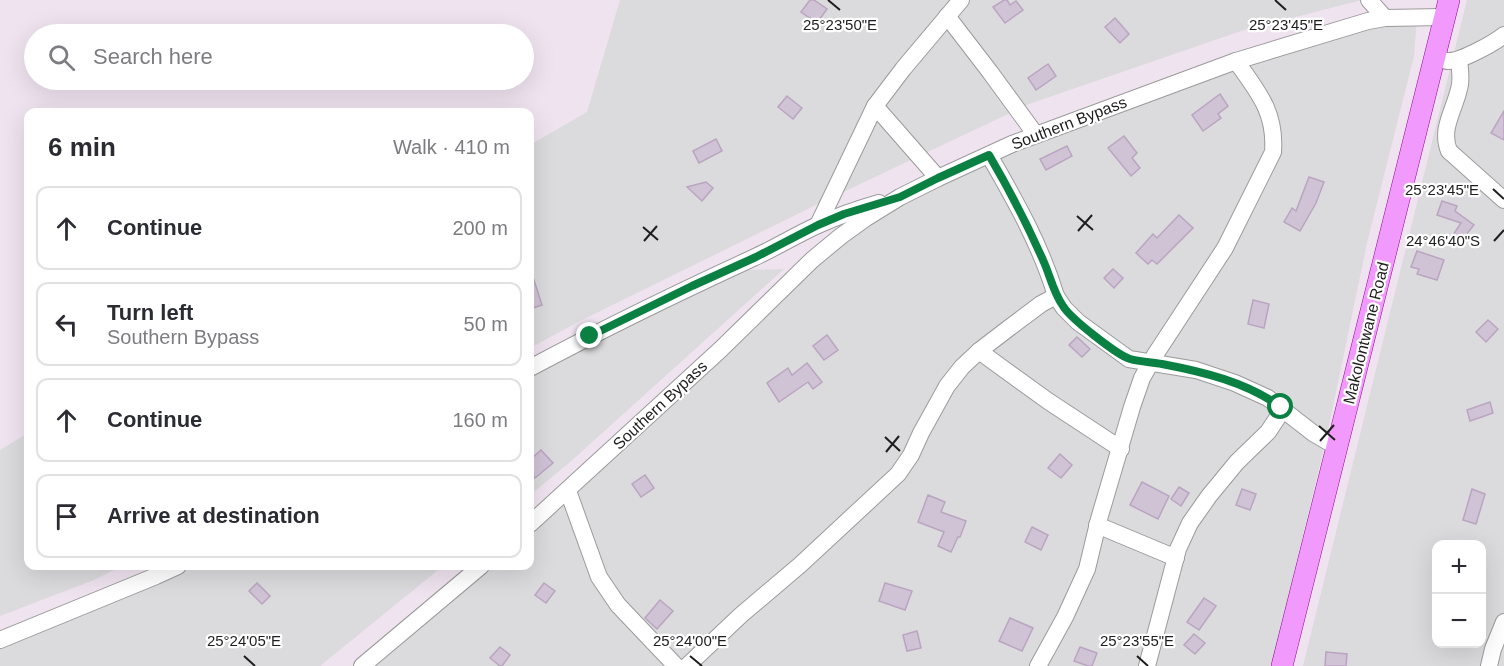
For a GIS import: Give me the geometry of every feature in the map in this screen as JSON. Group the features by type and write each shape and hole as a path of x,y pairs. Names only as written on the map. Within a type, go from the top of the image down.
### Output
{"main road":[{"name":"Makolontwane Road","path":"1282,666 1447,8"}],"street":[{"path":"818,225 875,106 960,0"},
{"path":"1369,0 1385,18"},
{"name":"Southern Bypass","path":"534,518 568,490 712,357 812,260 849,230 900,197 1035,135 1236,61 1368,21 1447,8"},
{"path":"947,16 1035,135"},
{"path":"1434,57 1448,61 1459,60 1504,35"},
{"path":"1459,60 1461,80 1447,123 1446,143 1449,151 1504,200"},
{"path":"1038,666 1082,583 1097,525 1142,378 1226,249 1273,152 1272,125 1267,108 1236,61"},
{"path":"875,106 938,178"},
{"path":"989,155 1022,214 1052,279 1056,296 1078,322 1128,359 1196,370 1235,383 1268,398 1313,434 1337,447"},
{"path":"534,366 600,331 818,225 844,214 900,197"},
{"path":"687,666 898,474 911,455 948,386 962,367 979,351 1041,304 1056,296"},
{"path":"979,351 1048,401 1121,449"},
{"path":"1147,666 1178,549 1190,523 1237,462 1268,432 1278,417 1281,407"},
{"path":"568,490 599,577 618,605 676,666"},
{"path":"1097,525 1176,558"},
{"path":"0,640 169,570"},
{"path":"362,666 476,570"},
{"path":"1488,666 1498,650 1504,622"}],"shaded area":[{"path":"620,0 1362,0 1244,30 1029,104 820,203 534,346 534,143 587,112"},
{"path":"1467,0 1504,0 1504,666 1303,666"},
{"path":"1371,18 1417,19 1414,56 1367,243 1326,440 1271,666 364,666 476,570 534,570 534,517 830,246 926,188 1016,141"},
{"path":"784,269 569,463 534,492 534,363 715,271"},
{"path":"24,435 24,570 114,570 0,616 0,450"},
{"path":"160,570 438,570 320,666 0,666 0,644"}],"building":[{"path":"810,0 814,0 827,9 817,23 801,12"},
{"path":"1007,0 1010,5 1016,1 1023,10 1005,23 993,7"},
{"path":"1115,18 1129,34 1120,43 1105,27"},
{"path":"1048,64 1056,76 1036,90 1028,78"},
{"path":"1220,94 1228,106 1218,114 1221,118 1203,131 1192,115"},
{"path":"787,96 802,108 793,119 778,107"},
{"path":"1504,111 1504,140 1491,133"},
{"path":"1124,136 1137,153 1132,158 1140,168 1131,176 1108,148"},
{"path":"716,139 722,151 699,163 693,151"},
{"path":"1067,146 1072,156 1046,170 1040,159"},
{"path":"1309,177 1324,182 1316,203 1300,231 1284,222 1292,208 1296,211"},
{"path":"706,182 713,188 702,201 687,187"},
{"path":"1442,201 1457,206 1455,211 1474,225 1461,241 1453,235 1461,223 1437,215"},
{"path":"1179,215 1193,228 1157,264 1152,260 1148,264 1136,253 1153,234 1157,238"},
{"path":"1417,251 1444,260 1437,280 1417,274 1419,269 1411,267"},
{"path":"1113,269 1123,278 1114,288 1104,278"},
{"path":"534,280 542,305 534,308"},
{"path":"1253,300 1269,304 1264,328 1248,324"},
{"path":"1488,320 1498,329 1486,342 1476,332"},
{"path":"827,335 838,350 824,360 813,346"},
{"path":"1077,337 1090,349 1082,357 1069,345"},
{"path":"807,363 822,382 813,389 808,382 779,402 767,383 788,368 792,375"},
{"path":"1490,402 1493,413 1470,421 1467,410"},
{"path":"541,450 553,463 535,478 534,477 534,456"},
{"path":"1060,454 1072,465 1061,478 1048,468"},
{"path":"645,475 654,488 641,497 632,484"},
{"path":"1142,482 1169,496 1158,519 1130,505"},
{"path":"1179,487 1189,493 1181,506 1171,499"},
{"path":"1242,489 1256,494 1250,510 1236,505"},
{"path":"1472,489 1485,494 1476,524 1463,520"},
{"path":"928,495 945,502 941,512 966,521 951,552 938,546 944,532 918,522"},
{"path":"1032,527 1048,535 1041,550 1025,542"},
{"path":"257,583 270,596 262,604 249,591"},
{"path":"544,583 555,591 546,603 535,595"},
{"path":"885,583 912,591 905,610 879,601"},
{"path":"1204,598 1216,606 1199,630 1187,622"},
{"path":"660,600 673,611 657,629 645,618"},
{"path":"1010,618 1033,628 1022,651 999,641"},
{"path":"917,631 921,648 907,651 903,635"},
{"path":"1194,634 1205,643 1195,654 1184,645"},
{"path":"500,647 510,655 502,666 490,658"},
{"path":"1080,647 1097,653 1092,666 1074,661"},
{"path":"1326,652 1347,654 1346,666 1325,666"}],"route":[{"path":"590,336 818,225 844,214 900,197 989,155 1022,214 1052,279 1056,296 1078,322 1128,359 1196,370 1235,383 1268,398 1281,407"}]}
